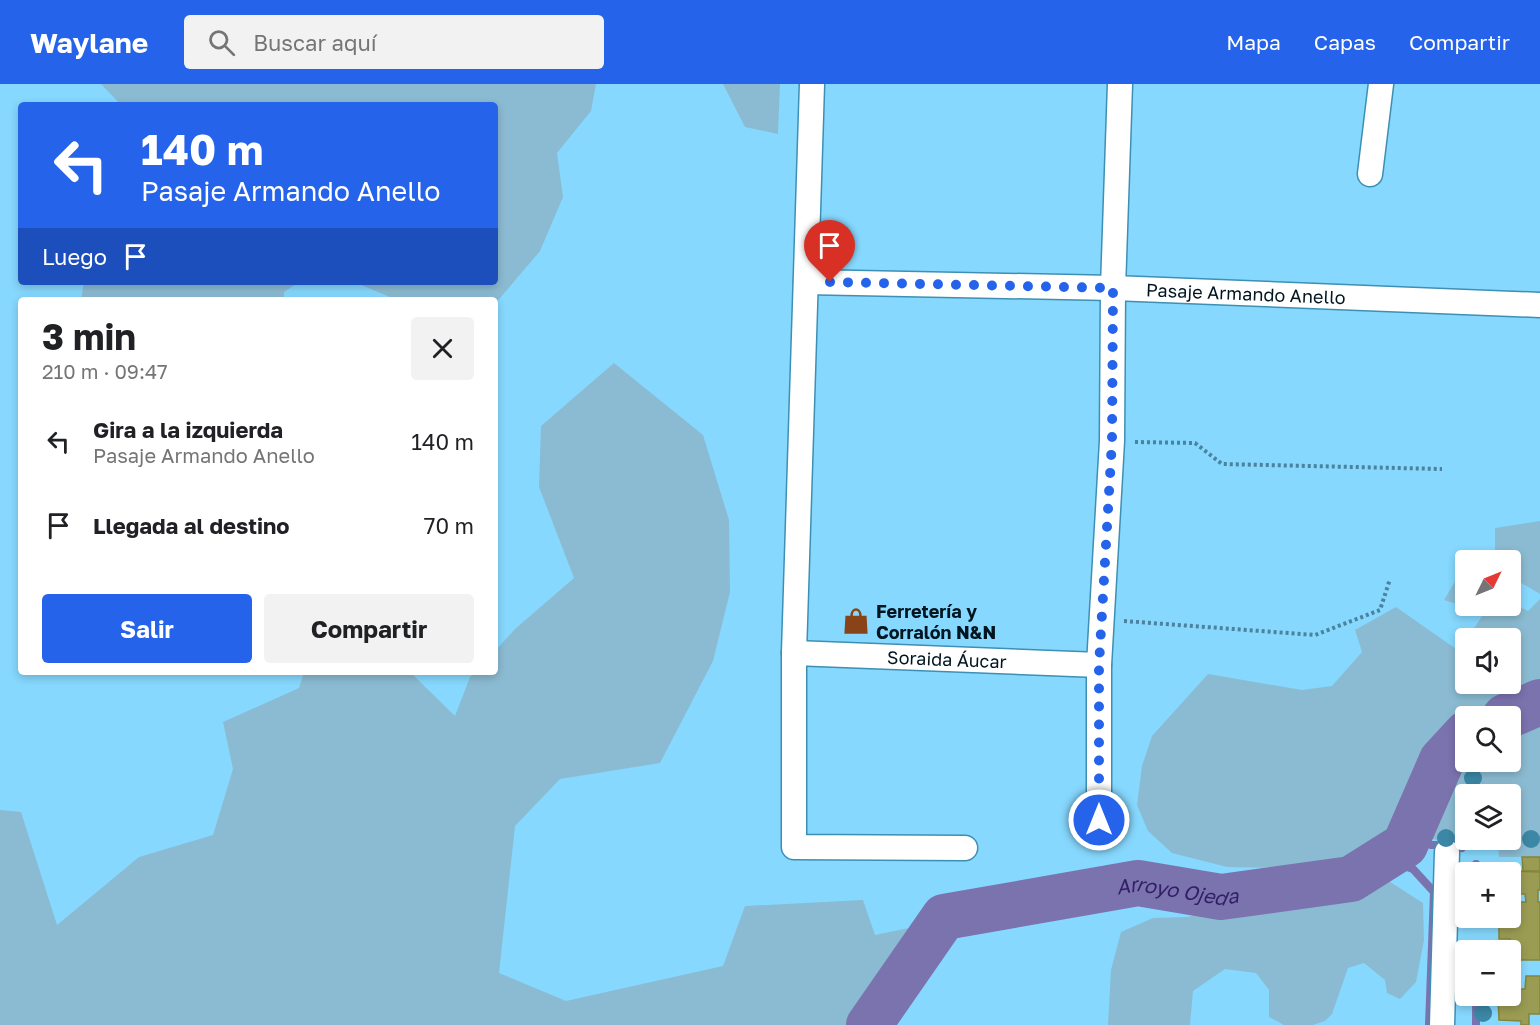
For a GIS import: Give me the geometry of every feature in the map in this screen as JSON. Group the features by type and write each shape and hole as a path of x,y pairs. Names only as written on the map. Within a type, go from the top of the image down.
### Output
{"street":[{"path":"812,84 794,652 794,846 965,848"},
{"path":"1099,820 1100,620 1112,441 1113,288 1120,84"},
{"path":"1370,174 1381,84"},
{"name":"Pasaje Armando Anello","path":"806,282 1113,288 1540,305"},
{"name":"Soraida Áucar","path":"794,652 1099,665"},
{"path":"1442,1025 1447,852"}],"path":[{"path":"1112,441 1195,443 1222,464 1442,469"},
{"path":"1100,620 1315,635 1380,610 1390,579"}],"shaded area":[{"path":"101,84 596,84 591,111 557,153 563,197 540,251 498,300 498,297 390,297 361,285 498,285 498,102 118,102"},
{"path":"723,84 780,84 778,134 745,127"},
{"path":"84,285 294,285 284,292 284,297 82,297"},
{"path":"614,363 703,435 729,520 730,592 713,661 660,763 560,779 515,826 499,973 566,1001 723,966 745,906 863,900 875,935 914,927 896,966 850,1025 0,1025 0,810 21,812 57,925 139,857 213,835 233,769 223,722 299,688 303,675 413,675 455,716 470,677 472,675 498,675 498,648 515,629 574,578 539,487 541,426"},
{"path":"1540,521 1540,594 1521,583 1521,550 1495,550 1495,528"},
{"path":"1455,582 1455,604 1444,600"},
{"path":"1540,599 1540,694 1514,706 1455,706 1455,735 1422,760 1412,803 1385,847 1335,861 1291,868 1227,867 1172,853 1148,831 1137,805 1142,766 1152,736 1208,674 1302,690 1332,686 1362,652 1355,630 1396,607 1455,648 1455,694 1521,694 1521,628 1474,628 1482,616 1521,616 1521,607 1528,611"},
{"path":"1540,715 1540,857 1499,857 1499,850 1521,850 1521,784 1455,784 1455,841 1440,841 1423,836 1443,783 1455,769 1455,772 1521,772 1521,723"},
{"path":"1387,880 1423,903 1424,940 1416,982 1400,999 1387,993 1385,980 1364,963 1348,968 1332,1014 1325,1021 1313,1025 1284,1025 1269,1017 1269,990 1256,973 1225,969 1193,991 1190,1025 1108,1025 1111,970 1121,932 1153,918 1187,917 1229,907 1337,904"}],"building":[{"path":"1522,857 1540,857 1540,871 1523,871"},
{"path":"1521,871 1540,872 1538,902 1540,902 1540,960 1521,960 1521,940 1499,939 1499,928 1521,928 1521,902 1526,902 1525,894 1521,894"},
{"path":"1526,976 1540,976 1540,1014 1529,1014 1529,1025 1521,1025 1521,1021 1499,1020 1498,1006 1521,1006 1521,989 1525,989"}],"waterway":[{"name":"Arroyo Ojeda","path":"1521,710 1540,702"},
{"name":"Arroyo Ojeda","path":"869,1025 944,917 1138,883 1221,897 1351,879 1405,845 1442,760 1455,746"},
{"path":"1409,837 1431,845 1455,845"},
{"path":"1383,859 1413,869 1434,892 1429,1025"},
{"path":"1476,1006 1476,1025"}],"place":[{"name":"Ferretería y Corralón N&N","path":"856,621"}],"route":[{"path":"830,282 1113,288 1112,441 1100,620 1099,820"}]}
